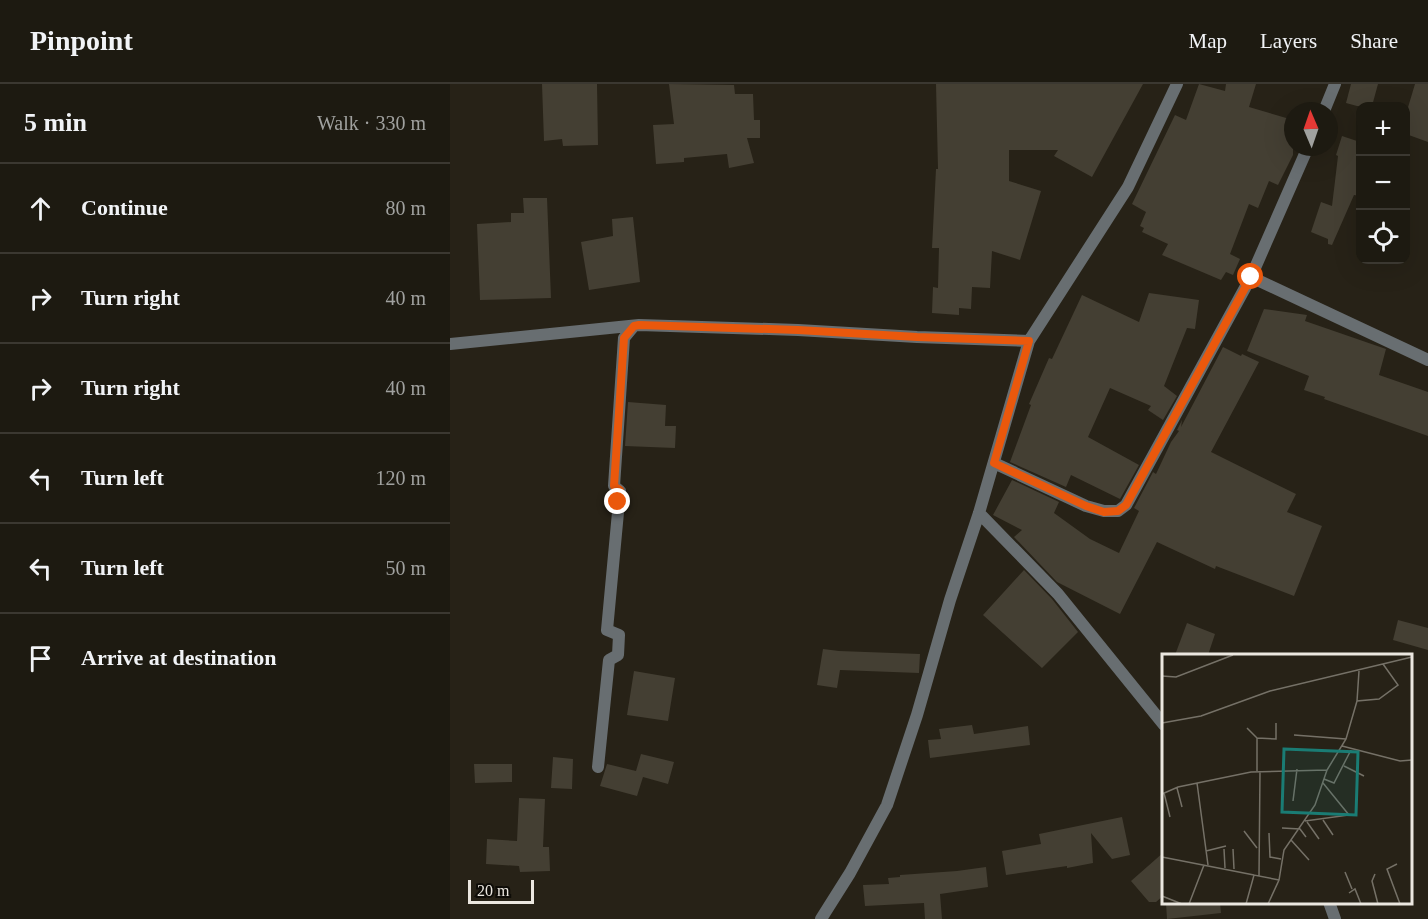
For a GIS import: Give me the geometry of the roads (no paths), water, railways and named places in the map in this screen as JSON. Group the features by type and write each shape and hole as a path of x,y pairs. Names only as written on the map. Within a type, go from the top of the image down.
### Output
{"street":[{"path":"821,919 850,873 887,805 979,513 1029,341 1128,187 1177,84"},
{"path":"1328,102 1335,84"},
{"path":"994,463 1086,506 1104,512 1118,511 1126,505 1251,277 1304,156"},
{"path":"1251,277 1428,360"},
{"path":"450,344 634,326 798,330 1029,341"},
{"path":"598,767 609,660 618,655 619,635 607,630 620,490 614,486 624,338 634,326"},
{"path":"979,513 1058,594 1162,723"},
{"path":"1329,904 1335,919"}]}
